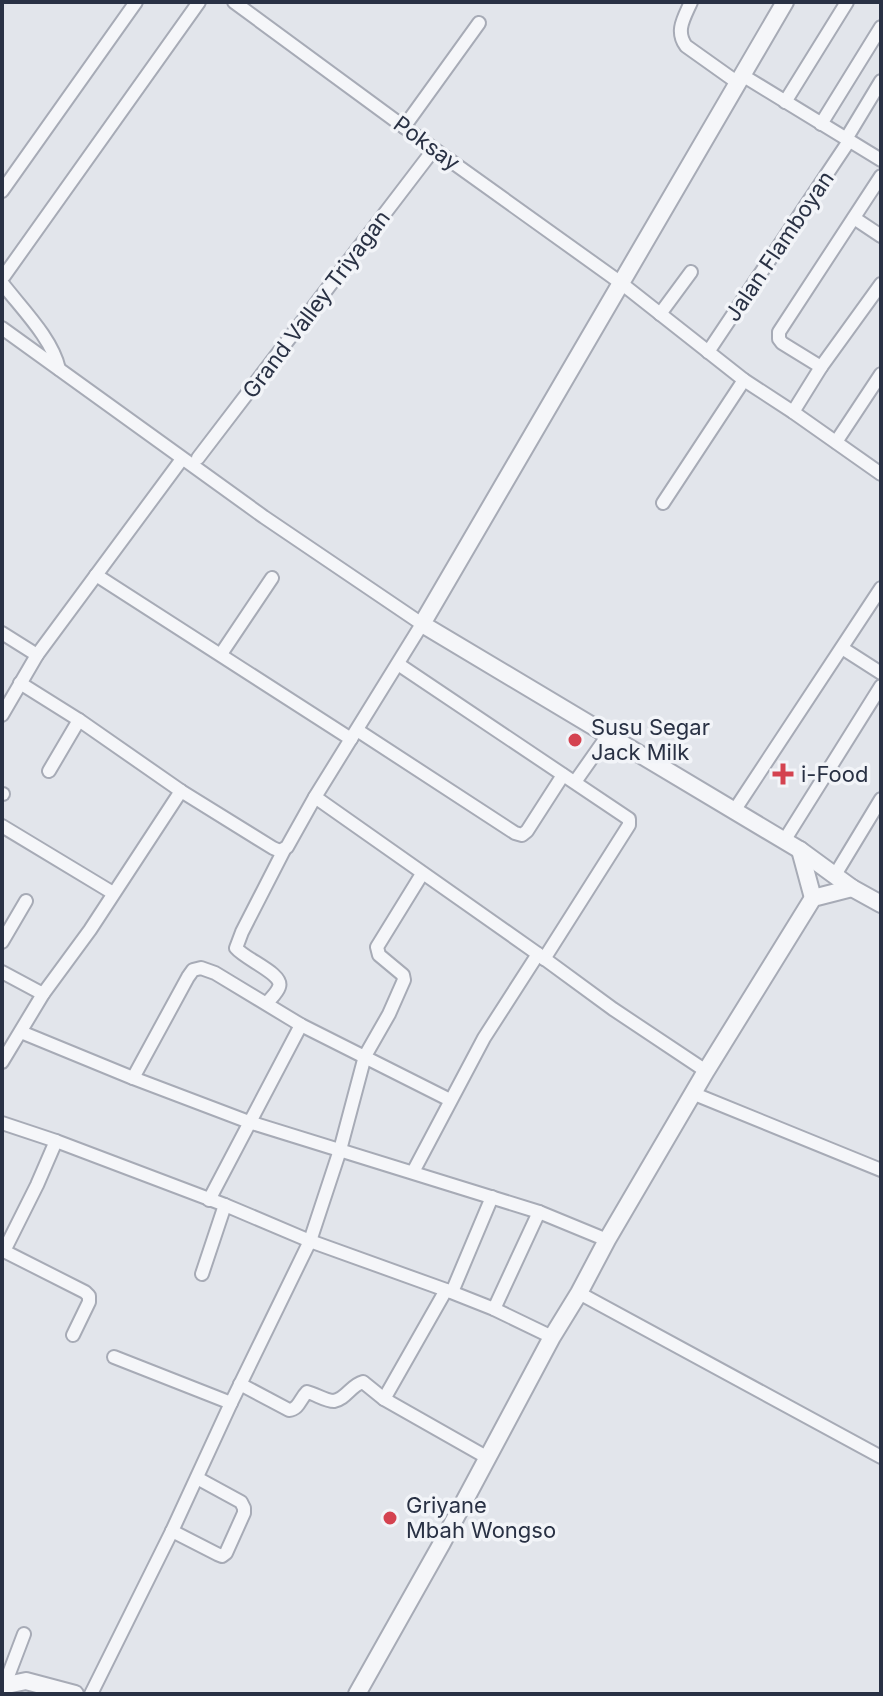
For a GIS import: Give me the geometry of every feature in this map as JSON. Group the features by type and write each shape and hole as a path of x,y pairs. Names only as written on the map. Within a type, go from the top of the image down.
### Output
{"street":[{"path":"2,191 136,2"},
{"path":"59,369 56,356 3,279 199,2"},
{"name":"Poksay","path":"234,2 621,283 744,380 881,474"},
{"path":"691,2 680,28 680,38 686,46 881,160"},
{"path":"267,1003 281,981 236,948 284,850 422,624 785,2"},
{"path":"785,102 847,2"},
{"path":"404,127 479,23"},
{"path":"821,124 881,27"},
{"name":"Jalan Flamboyan","path":"708,352 847,140 881,81"},
{"name":"Grand Valley Triyagan","path":"198,458 434,149"},
{"path":"821,367 782,343 779,332 881,176"},
{"path":"854,218 881,236"},
{"path":"660,314 691,272"},
{"path":"793,412 821,367 881,284"},
{"path":"2,328 264,517 422,624 800,850 852,888 881,904"},
{"path":"836,442 881,374"},
{"path":"663,503 744,380"},
{"path":"2,715 37,655 182,459"},
{"path":"96,575 286,698 354,734 515,833 522,835 527,831 608,735"},
{"path":"221,654 272,578"},
{"path":"734,811 881,588"},
{"path":"2,633 37,655"},
{"path":"842,648 881,673"},
{"path":"398,664 627,817 629,823 484,1038 413,1172"},
{"path":"20,683 181,791 273,848 284,850"},
{"path":"784,841 881,686"},
{"path":"49,771 79,720"},
{"path":"2,1062 43,994 90,930 181,791"},
{"path":"315,797 613,1009 706,1071"},
{"path":"835,875 881,799"},
{"path":"2,826 113,893"},
{"path":"800,850 813,898"},
{"path":"91,1694 310,1241 340,1150 365,1056 404,980 403,975 379,955 377,947 422,874"},
{"path":"357,1694 552,1337 692,1093 813,898 852,888"},
{"path":"2,942 26,901"},
{"path":"133,1078 193,970 201,968 215,973 301,1025 450,1100"},
{"path":"2,972 43,994"},
{"path":"209,1200 301,1025"},
{"path":"21,1032 249,1122 539,1212 607,1240"},
{"path":"692,1093 881,1170"},
{"path":"2,1123 449,1291 552,1337"},
{"path":"56,1141 3,1251 89,1296 73,1335"},
{"path":"384,1399 449,1291 492,1197"},
{"path":"202,1274 225,1205"},
{"path":"494,1309 539,1212"},
{"path":"579,1293 881,1457"},
{"path":"114,1357 231,1403"},
{"path":"240,1384 293,1410 307,1392 335,1400 363,1382 384,1399 488,1458"},
{"path":"172,1531 217,1554 222,1556 226,1553 244,1513 243,1504 197,1478"},
{"path":"4,1685 24,1634"},
{"path":"4,1685 26,1681 75,1694"}],"place":[{"name":"Susu Segar Jack Milk","path":"575,740"},
{"name":"i-Food","path":"783,774"},
{"name":"Griyane Mbah Wongso","path":"390,1518"}]}
